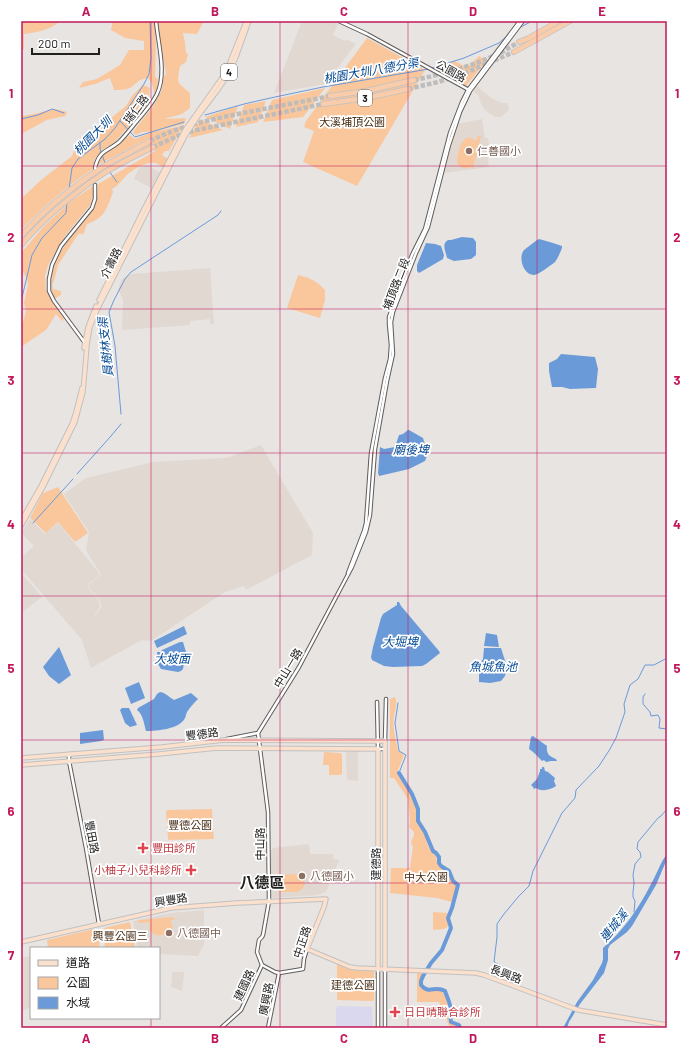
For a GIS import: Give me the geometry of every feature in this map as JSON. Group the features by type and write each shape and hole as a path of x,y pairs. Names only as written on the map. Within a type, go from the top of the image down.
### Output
{"highway":[{"path":"514,52 560,21"},
{"path":"519,42 531,40 570,21"},
{"name":"3","path":"330,96 366,91 414,80"},
{"name":"3","path":"323,104 408,89"},
{"path":"21,236 60,198 106,165 150,141"},
{"path":"21,245 35,229 60,206 109,171 153,147"},
{"path":"137,148 140,154"}],"main road":[{"name":"介壽路","path":"21,521 41,486 72,424 82,387 86,344 97,310 185,136 228,75 236,57 247,21"},
{"name":"介壽路","path":"21,526 43,487 75,422 83,392 86,344"},
{"name":"豐德路","path":"21,758 162,748 224,740 385,741"},
{"name":"建德路","path":"385,741 385,970"},
{"name":"豐德路","path":"21,765 217,748 378,749"},
{"name":"建德路","path":"378,749 378,969"},
{"name":"興豐路","path":"21,942 171,908 269,901 326,899"},
{"name":"中正路","path":"307,949 326,899"},
{"path":"307,949 353,968 385,970"},
{"name":"長興路","path":"385,970 469,972 482,974 575,1009 667,1025"}],"street":[{"name":"瑞仁路","path":"95,168 96,162 101,154 113,147 126,135 149,107 157,94 160,85 161,56 156,21"},
{"name":"公園路","path":"339,21 367,34 469,90"},
{"name":"埔頂路二段","path":"336,596 345,581 366,523 372,453 391,352 389,317 412,255 427,222 450,133 462,102 482,72 522,21"},
{"path":"86,344 54,301 49,291 49,278 53,261 61,246 92,208 95,200 95,185"},
{"name":"中山一路","path":"258,733 299,667 336,596"},
{"name":"建德路","path":"385,741 386,699"},
{"name":"建德路","path":"377,702 378,749"},
{"path":"224,740 232,737 258,733 260,748"},
{"name":"中山路","path":"260,748 268,808 269,901 263,935 260,939 257,952 262,965"},
{"name":"豐德路","path":"378,749 385,749"},
{"name":"豐田路","path":"69,754 69,761 100,924"},
{"name":"中正路","path":"279,973 303,969 307,949"},
{"path":"262,965 279,973"},
{"name":"建國路","path":"221,1028 241,1010 262,965"},
{"name":"建德路","path":"378,969 378,1028"},
{"name":"建德路","path":"385,970 385,1028"},
{"name":"廣興路","path":"268,1028 279,973"}],"shaded area":[{"path":"302,21 332,21 338,24 333,35 345,41 346,39 356,44 325,84 274,93"},
{"path":"477,86 491,98 502,103 507,103 509,110 501,117 495,117 486,111 482,106 478,95 473,91"},
{"name":"仁善國小","path":"482,119 485,138 488,138 490,150 487,152 489,167 444,173 457,124"},
{"path":"147,165 161,173 153,189 134,179 139,168"},
{"path":"210,268 214,324 210,324 210,319 190,321 190,325 122,330 123,299 118,289 122,279 131,274"},
{"path":"261,445 313,533 312,555 246,590 244,586 225,592 151,641 142,640 91,668 82,640 21,569 21,553 24,555 34,546 21,533 30,519 45,534 58,523 100,574 87,586 97,598 100,606 91,622 102,606 98,598 88,586 101,574 86,550 89,532 64,494 86,478 153,462 227,458"},
{"path":"23,575 42,597 21,613 21,578"},
{"path":"348,751 358,751 358,781 347,780 346,754"},
{"name":"八德國小","path":"309,844 310,854 334,854 333,859 339,860 326,892 317,895 273,898 271,896 271,851 273,848"},
{"name":"八德國中","path":"204,910 204,944 198,956 160,954 160,947 137,947 133,921 171,913"},
{"path":"30,956 30,1008 21,1012 21,958"},
{"path":"172,972 184,972 182,991 171,987"},
{"path":"337,1006 372,1007 373,1028 336,1028"}],"green space":[{"path":"21,21 60,21 48,29 24,34 24,49 21,51"},
{"path":"113,21 154,21 156,42 155,77 158,79 155,95 151,81 147,78 140,80 124,90 114,90 110,78 79,88 83,82 97,79 120,65 129,50 144,50 144,41 125,38 111,30"},
{"path":"157,21 204,21 197,34 183,33 186,53 188,54 186,62 180,66 178,79 180,84 190,93 190,108 182,114 164,119 186,118 184,124 156,131 142,132 136,135 133,132 162,90 166,74"},
{"name":"大溪埔頂公園","path":"367,38 425,70 357,186 303,162 314,131 304,127 306,121"},
{"path":"479,56 486,61 466,86 436,69 455,61 467,68"},
{"path":"143,85 150,88 148,104 115,142 101,151 94,160 93,169 56,197 21,230 21,199 41,180 72,156 80,137 84,144 92,144 101,128 100,118 111,118 126,106 132,96"},
{"path":"325,88 303,117 263,122 272,100"},
{"path":"266,101 258,122 236,127 244,105"},
{"path":"238,106 230,129 205,117"},
{"path":"56,109 67,112 65,116 47,120 21,134 21,116"},
{"path":"200,119 223,130 189,138"},
{"path":"183,126 169,151 165,151 162,155 168,159 163,167 155,163 143,165 128,174 112,189 113,192 109,203 102,215 93,222 87,224 83,235 80,233 77,236 58,265 52,285 53,289 61,291 61,295 56,298 54,297 51,285 51,279 56,261 66,244 94,208 97,200 98,184 155,151 153,146 142,151 141,150 151,143 149,138 98,165 98,162 104,153 114,148 130,135 135,139 152,132"},
{"path":"478,135 481,136 473,169 471,167 460,167 457,160 458,152 462,144 467,138 476,141"},
{"path":"93,186 94,191 91,204 65,236 48,265 45,276 46,290 64,319 62,321 56,314 46,330 21,347 21,324 26,311 24,303 28,285 27,279 23,272 21,273 21,253 44,226 71,201"},
{"path":"298,275 313,280 325,290 325,300 320,318 287,308"},
{"path":"58,487 88,533 75,542 58,522 46,533 30,518 43,493"},
{"name":"中大公園","path":"395,697 394,734 398,751 404,755 397,773 411,795 417,809 417,820 428,846 436,857 437,862 446,870 453,883 457,886 452,902 437,898 390,893 391,868 410,868 413,847 411,843 414,835 414,832 409,827 408,799 394,778 390,778 390,699"},
{"path":"324,752 342,754 342,774 329,775 329,765 323,765"},
{"name":"豐德公園","path":"212,809 214,839 168,839 166,811"},
{"path":"301,874 305,884 298,892 279,892 272,886 275,878 273,878 273,875"},
{"path":"433,912 448,913 446,918 449,926 444,929 433,930"},
{"path":"174,917 174,920 170,920 172,926 171,931 162,935 152,933 149,928 150,922 138,923 138,920"},
{"name":"興豐公園三","path":"130,922 135,947 105,947 104,928"},
{"path":"94,929 97,930 98,933 100,947 48,947 47,940"},
{"name":"建德公園","path":"337,964 354,970 374,972 373,1001 337,999"},
{"path":"418,973 422,973 420,981 421,988 428,991 438,989 445,995 448,1004 449,1022 458,1028 450,1028 439,1002 417,1002"}],"water":[{"path":"462,237 473,238 476,242 476,255 471,259 454,261 447,258 444,248 446,242 448,240"},
{"path":"539,239 562,246 562,248 555,262 534,275 530,274 524,269 521,257 524,250"},
{"path":"426,243 441,246 444,255 443,259 419,273 417,271 417,265"},
{"path":"561,354 595,357 598,369 596,388 570,389 552,387 549,363 557,359"},
{"name":"廟後埤","path":"408,430 423,438 427,451 425,461 409,469 379,476 380,447 384,449 395,447 399,435"},
{"name":"大堀埤","path":"397,602 399,602 440,653 422,666 384,666 372,660 371,657 373,647 381,618 383,614 397,605"},
{"name":"大坡面","path":"184,626 187,634 157,648 154,641"},
{"path":"486,633 497,635 499,647 484,646"},
{"name":"大坡面","path":"183,642 186,652 183,669 178,672 161,669 158,664 157,652 161,652 162,650"},
{"path":"59,647 71,675 59,684 49,676 43,667"},
{"name":"魚城魚池","path":"484,648 501,648 507,667 505,676 501,681 490,683 479,682 479,666 483,659"},
{"path":"139,682 145,698 131,704 125,688"},
{"path":"160,692 166,694 174,700 191,693 198,699 188,710 182,722 178,725 162,730 146,731 142,717 137,710 154,699"},
{"path":"122,708 129,708 137,725 130,727 125,723 120,710"},
{"path":"103,730 104,740 80,744 80,733"},
{"path":"533,736 547,746 548,754 557,761 542,761 529,749 531,737"},
{"path":"542,767 544,767 545,771 555,778 554,781 556,786 543,790 536,788 534,789 531,785 537,779"},
{"path":"667,854 667,859 656,885 632,926 627,932 610,945 604,973 580,1004 567,1028 563,1028 577,1002 593,980 602,963 603,948 624,927 636,910"}],"waterway":[{"path":"21,23 25,21"},
{"name":"桃園大圳","path":"69,189 72,168 78,159 105,139 115,128 149,74 151,58 150,21"},
{"name":"桃園大圳八德分渠","path":"519,28 532,21"},
{"name":"桃園大圳八德分渠","path":"432,68 464,58 499,43 506,37"},
{"name":"桃園大圳八德分渠","path":"205,115 244,104 323,87 429,69"},
{"path":"21,119 38,115 52,109 64,113"},
{"name":"桃園大圳八德分渠","path":"120,121 135,137 184,122"},
{"path":"100,143 100,149 105,163"},
{"path":"109,171 117,182"},
{"name":"桃園大圳","path":"21,302 32,255 42,238 66,213 67,202"},
{"name":"員樹林支渠","path":"121,414 115,346 109,312 114,300 125,279 131,272 218,215 221,211"},
{"name":"員樹林支渠","path":"77,474 121,424"},
{"name":"員樹林支渠","path":"33,523 73,479"},
{"path":"519,982 513,978 505,968 494,962 497,924 519,896 529,886 533,871 562,813 575,798 576,790 599,766 610,749 616,738 625,712 624,704 630,685 638,679 645,665 654,665 667,658"},
{"path":"645,694 643,697 643,704 650,712 651,716 658,715 660,719 659,728 667,729"},
{"path":"398,703 395,723 399,751 406,755 399,773"},
{"path":"399,773 412,794 418,809 418,821 425,832 433,851 439,857 439,863 449,871 453,881 458,885 448,918 451,928 442,950 431,963 423,976 421,985 429,990 441,989 445,991 451,1009 451,1022 459,1025 460,1028"},
{"name":"連城溪","path":"634,912 635,901 633,897 633,875 635,864 641,857 640,852 637,849 638,842 667,809"}],"tunnel":[{"path":"414,80 471,65 496,55 519,42"},
{"path":"408,89 463,74 514,52"},
{"path":"150,141 159,136 188,126 241,113 330,96"},
{"path":"153,147 182,134 197,130 323,104"}],"place":[{"name":"仁善國小","path":"469,151"},
{"name":"豐田診所","path":"143,848"},
{"name":"小柚子小兒科診所","path":"191,870"},
{"name":"八德國小","path":"302,876"},
{"name":"八德國中","path":"169,933"},
{"name":"日日晴聯合診所","path":"395,1012"}],"district":[{"name":"八德區","path":"262,883"}]}
